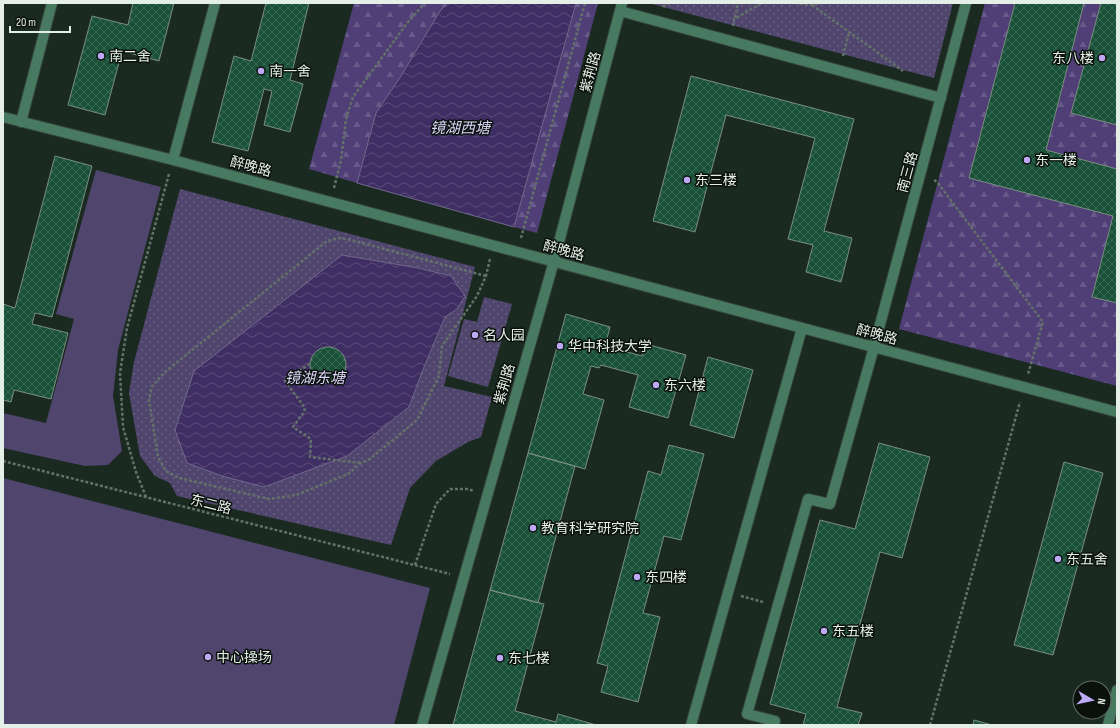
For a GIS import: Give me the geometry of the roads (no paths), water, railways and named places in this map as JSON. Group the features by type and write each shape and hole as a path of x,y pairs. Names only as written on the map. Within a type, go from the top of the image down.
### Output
{"street":[{"path":"21,122 52,3"},
{"path":"173,160 215,3"},
{"name":"南三路","path":"774,725 775,722 748,714 808,499 830,504 874,347 966,3"},
{"path":"621,7 729,40 940,98"},
{"name":"紫荆路","path":"422,725 554,261 621,7"},
{"name":"醉晚路","path":"3,117 173,160 1117,412"},
{"path":"691,725 802,328"},
{"path":"1108,725 1117,690"}],"water":[{"name":"镜湖西塘","path":"448,3 576,3 514,227 357,183 376,113 401,76 440,11"},
{"name":"镜湖东塘","path":"342,255 418,268 451,276 465,296 457,309 445,317 409,407 347,456 264,487 222,476 187,463 175,430 194,371"}],"place":[{"name":"南二舍","path":"101,56"},
{"name":"东八楼","path":"1102,58"},
{"name":"南一舍","path":"261,71"},
{"name":"东一楼","path":"1027,160"},
{"name":"东三楼","path":"687,180"},
{"name":"名人园","path":"475,335"},
{"name":"华中科技大学","path":"560,346"},
{"name":"东六楼","path":"656,385"},
{"name":"教育科学研究院","path":"533,528"},
{"name":"东五舍","path":"1058,559"},
{"name":"东四楼","path":"637,577"},
{"name":"东五楼","path":"824,631"},
{"name":"中心操场","path":"208,657"},
{"name":"东七楼","path":"500,658"}]}
